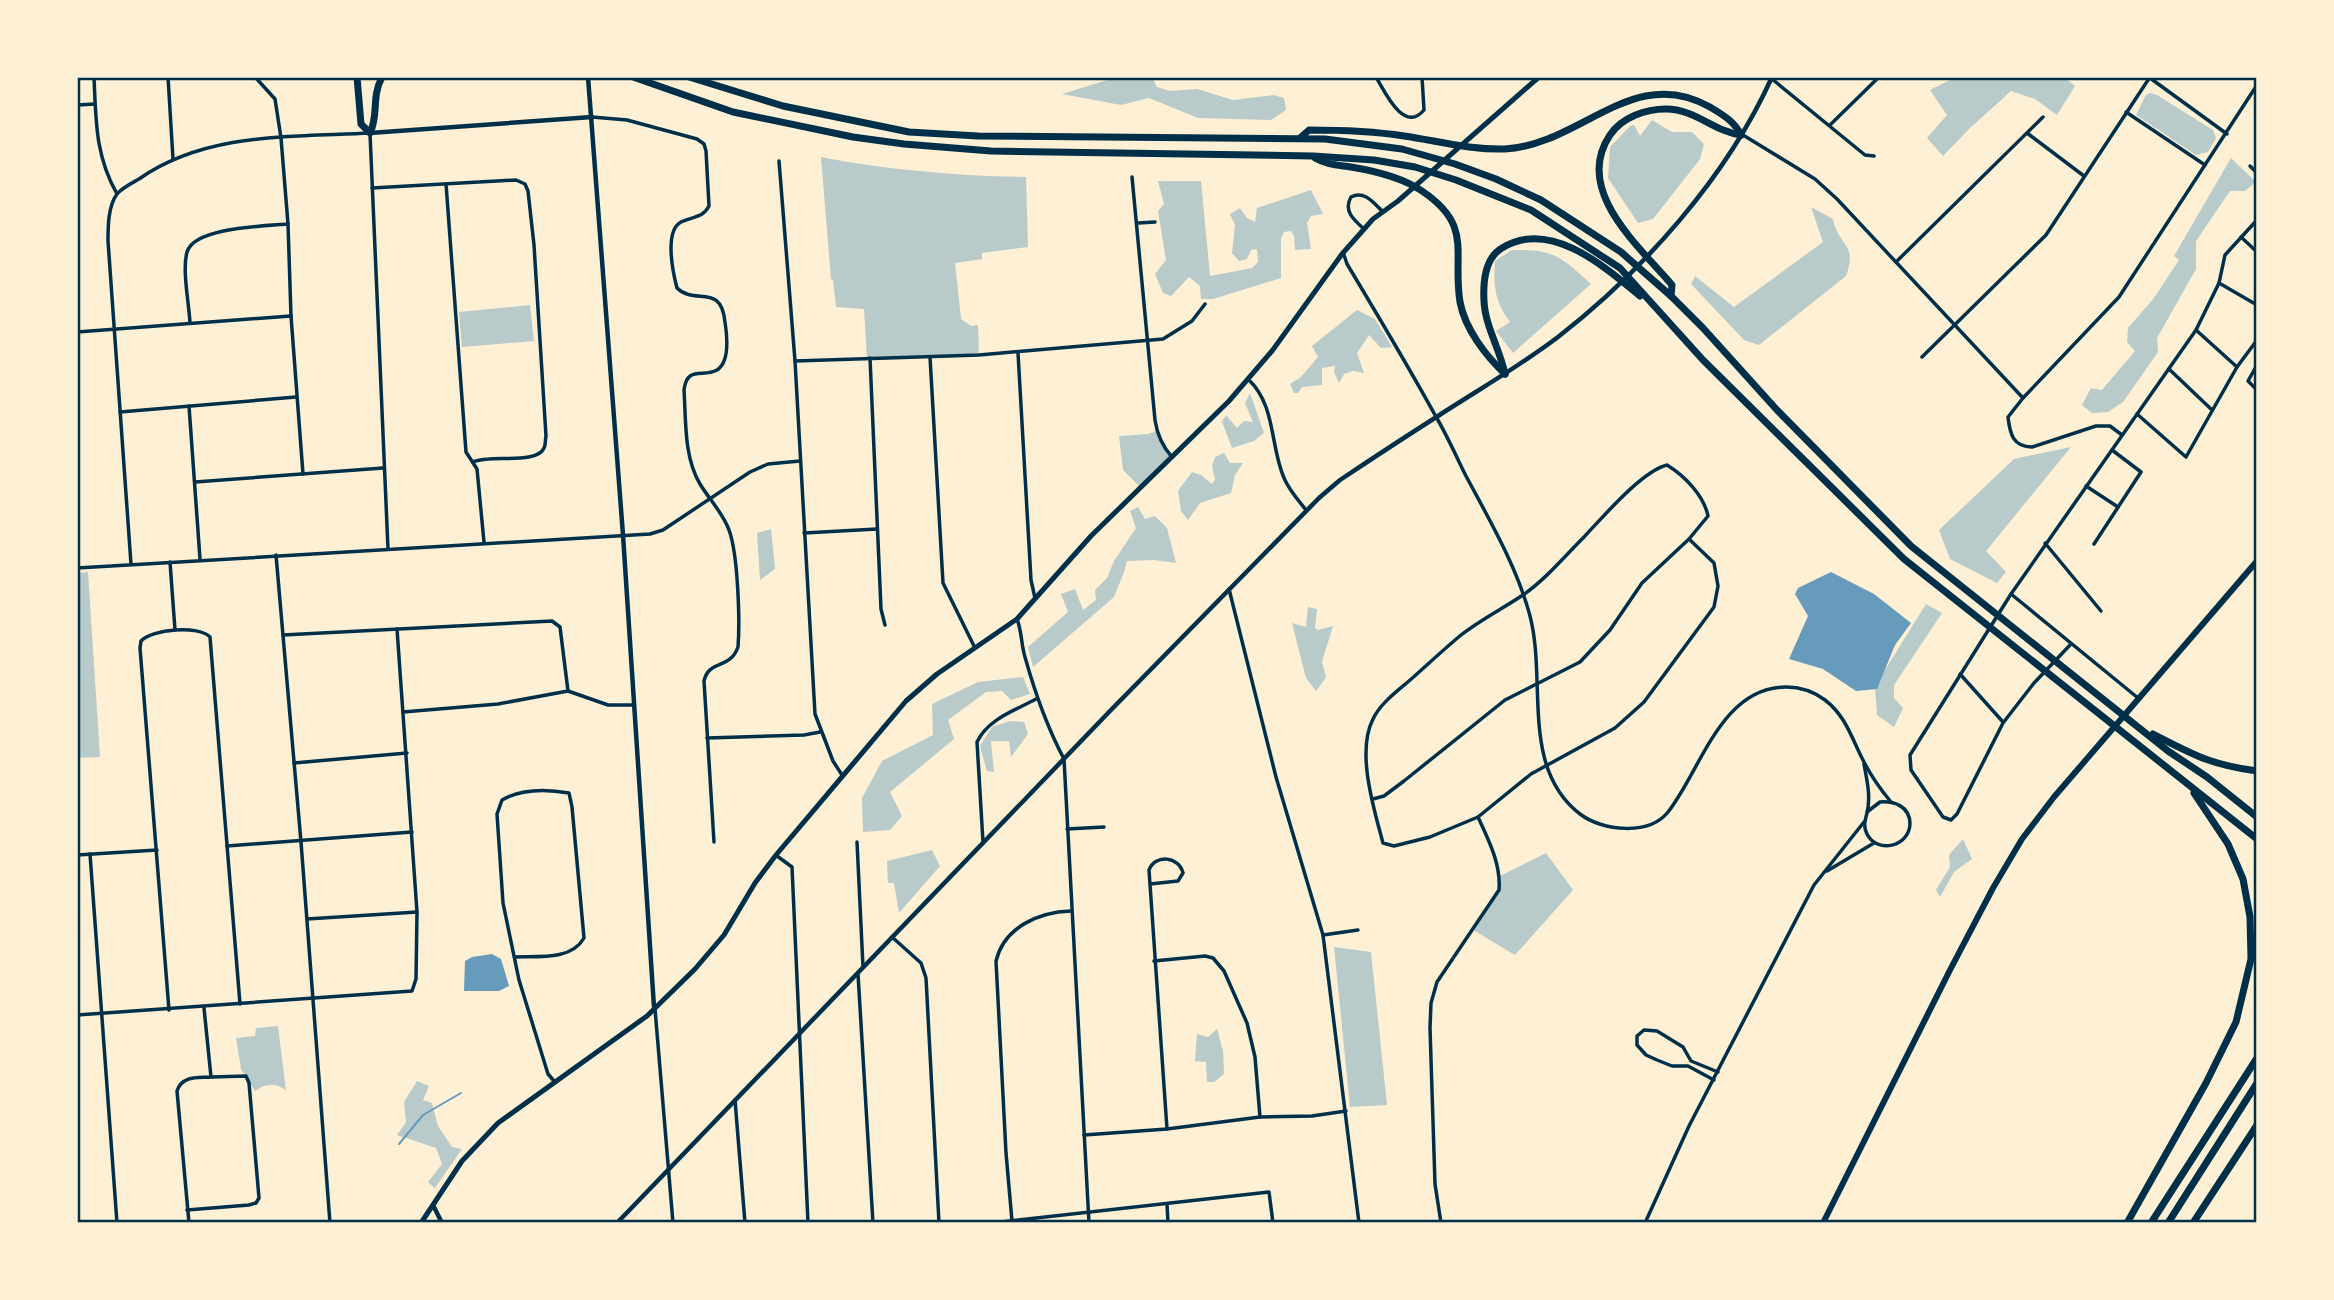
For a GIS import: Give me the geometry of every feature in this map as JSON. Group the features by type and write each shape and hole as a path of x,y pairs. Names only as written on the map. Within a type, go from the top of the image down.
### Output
{"highway":[{"path":"356,77 361,124 370,133 374,125 375,95 382,77"},
{"path":"633,77 733,112 904,145 991,151 1313,156 1374,160 1415,167 1456,180 1531,210 1620,268 1658,311 1840,499 1904,559 2257,839"},
{"path":"691,78 783,106 909,132 978,136 1300,138 1382,145 1455,164 1541,200 1621,252 1671,296 1777,410 1911,546 2168,751 2207,777 2257,817"},
{"path":"1300,138 1309,130 1356,131 1480,148 1525,147 1587,122 1624,100 1660,94 1704,104 1735,123 1741,135"},
{"path":"1671,296 1672,285 1617,221 1604,196 1598,170 1601,149 1612,131 1624,121 1644,111 1668,109 1687,112 1704,118 1729,133 1741,135"},
{"path":"1313,156 1325,164 1368,171 1406,182 1422,191 1452,219 1457,231 1460,253 1460,304 1478,342 1491,361 1505,374"},
{"path":"1505,374 1502,357 1486,313 1483,286 1487,268 1496,252 1511,242 1548,240 1573,249 1606,268 1658,311"},
{"path":"2146,732 2215,764 2257,771"},
{"path":"2127,1223 2206,1083 2236,1023 2251,960 2250,917 2243,879 2228,844 2190,787"},
{"path":"2151,1223 2257,1058"},
{"path":"2168,1223 2257,1083"},
{"path":"2193,1223 2257,1125"}],"main road":[{"path":"421,1223 461,1161 498,1123 647,1016 695,969 724,935 755,883 776,855 906,701 937,674 1017,620 1091,536 1248,379 1272,351 1343,252 1364,229 1539,77"},
{"path":"1823,1223 1950,970 2015,851 2054,797 2257,561"}],"street":[{"path":"94,77 100,154 106,174 117,194"},
{"path":"168,77 173,159"},
{"path":"254,77 275,99 281,138 288,224 290,317 303,474"},
{"path":"588,77 623,535 654,1007 673,1223"},
{"path":"1376,77 1397,111 1414,117 1424,110 1422,77"},
{"path":"1830,125 1879,77"},
{"path":"1922,357 2046,235 2150,77 2227,134"},
{"path":"617,1223 1306,510 1340,480 1505,374 1558,336 1661,242 1741,135 1772,78 1865,155 1874,156"},
{"path":"2122,435 2110,426 2096,426 2032,447 2021,447 2014,441 2008,417 2119,297 2257,85"},
{"path":"77,105 95,104"},
{"path":"2126,112 2205,165"},
{"path":"131,564 108,241 108,223 117,194 151,170 195,149 217,144 592,117 627,120 697,139 704,144 706,151 709,206 699,217 676,225 671,241 677,288 687,294 710,296 720,306 726,323 723,364 718,369 690,376 685,382 684,390 689,453 699,483 728,527 732,540 739,636 735,657 711,667 704,681 714,842"},
{"path":"1896,262 2043,117"},
{"path":"370,133 388,549"},
{"path":"2027,133 2084,176"},
{"path":"1741,135 1815,179 2023,398"},
{"path":"779,161 795,361 815,714 833,761 842,775"},
{"path":"2250,166 2257,173"},
{"path":"1132,177 1157,431 1166,451 1172,457"},
{"path":"372,188 516,180 525,184 528,191 546,436 544,448 539,455 481,458 473,463"},
{"path":"446,184 467,452 477,469 484,542"},
{"path":"1364,229 1348,211 1351,197 1358,194 1366,196 1382,211"},
{"path":"2071,644 2034,683 2003,723 1957,814 1951,820 1943,817 1911,770 1910,755 2045,543 2196,330 2219,284 2225,256 2257,220"},
{"path":"1138,223 1155,222"},
{"path":"190,323 186,265 187,251 192,243 227,230 288,224"},
{"path":"2241,237 2257,252"},
{"path":"1343,252 1347,264 1437,417 1499,541 1522,595 1534,632 1539,726 1548,766 1556,787 1568,804 1596,825 1615,828 1651,825 1667,814 1726,718 1746,701 1777,687 1795,687 1813,692 1828,702 1844,719 1864,762 1891,802"},
{"path":"2219,284 2257,305"},
{"path":"795,361 930,357 1149,341 1163,339 1179,331 1192,321 1205,304"},
{"path":"77,331 290,317"},
{"path":"2196,330 2237,368"},
{"path":"2137,414 2186,457 2237,368 2257,340"},
{"path":"1018,352 1031,580 1035,598"},
{"path":"930,357 943,583 975,648"},
{"path":"870,358 881,609 885,625"},
{"path":"2257,365 2248,381 2257,390"},
{"path":"2169,369 2213,410"},
{"path":"1248,379 1260,393 1284,478 1306,510"},
{"path":"120,412 297,397"},
{"path":"189,407 200,559"},
{"path":"2094,544 2141,472 2112,450"},
{"path":"77,568 623,535 663,530 750,472 768,464 800,461"},
{"path":"1373,799 1384,796 1404,781 1505,700 1568,670 1591,652 1642,583 1689,539 1708,516 1706,503 1678,471 1667,465 1659,467 1619,501 1552,571 1522,595 1503,605 1462,635 1405,685 1374,717 1364,749 1367,774 1382,844 1394,846 1430,837 1478,817 1531,774 1615,728 1644,702 1714,607 1718,586 1714,563 1689,539"},
{"path":"195,482 383,468"},
{"path":"2086,486 2118,507"},
{"path":"804,533 877,529"},
{"path":"2045,543 2101,611"},
{"path":"276,555 302,842 330,1223"},
{"path":"170,562 175,630"},
{"path":"1229,589 1276,777 1322,935 1360,1223"},
{"path":"2011,594 2138,698"},
{"path":"1017,620 1036,699 1064,759 1089,1223"},
{"path":"283,635 552,621 561,627 568,691"},
{"path":"77,1015 412,991 416,979 417,912 397,629"},
{"path":"169,1010 141,648 144,638 175,630 205,632 210,637 240,1004"},
{"path":"1960,674 2003,723"},
{"path":"403,712 498,704 568,691 608,705 634,705"},
{"path":"984,842 977,743 990,724 1036,699"},
{"path":"707,738 804,735 821,732"},
{"path":"294,763 407,753"},
{"path":"1645,1223 1689,1126 1814,885 1864,822 1869,795 1864,762"},
{"path":"514,957 565,954 578,947 584,938 574,820 569,793 552,790 513,794 502,800 497,814 503,903 514,957 519,981 548,1074 556,1083"},
{"path":"1864,822 1866,834 1874,843 1892,846 1902,840 1909,830 1907,812 1891,802 1880,802 1867,812"},
{"path":"1441,1223 1435,1184 1431,1003 1437,982 1499,890 1500,876 1496,861 1478,817"},
{"path":"1067,829 1104,827"},
{"path":"228,846 412,832"},
{"path":"857,842 863,967"},
{"path":"1825,872 1874,843"},
{"path":"77,855 157,850"},
{"path":"90,854 117,1223"},
{"path":"776,855 792,867 808,1223"},
{"path":"1150,884 1178,881 1183,873 1181,864 1176,860 1159,859 1153,862 1149,870 1167,1129"},
{"path":"1012,1221 996,961 1002,947 1029,919 1047,913 1071,911"},
{"path":"307,919 417,912"},
{"path":"1322,935 1358,930"},
{"path":"892,937 921,963 926,978 939,1223"},
{"path":"1154,961 1205,956 1213,958 1224,971 1252,1042 1260,1117"},
{"path":"858,972 873,1223"},
{"path":"204,1007 211,1077"},
{"path":"1714,1080 1688,1066 1672,1066 1646,1055 1637,1045 1637,1036 1644,1030 1657,1031 1682,1047 1691,1060 1718,1072"},
{"path":"187,1210 249,1205 256,1203 259,1198 249,1083 246,1076 239,1074 185,1079 179,1084 177,1091 187,1210 189,1223"},
{"path":"735,1100 746,1223"},
{"path":"1084,1135 1346,1111"},
{"path":"992,1223 1269,1192 1273,1223"},
{"path":"1167,1204 1168,1223"},
{"path":"433,1205 442,1223"}],"shaded area":[{"path":"1117,77 1152,77 1157,87 1170,91 1197,89 1233,100 1273,95 1284,98 1286,110 1271,120 1198,118 1149,98 1121,105 1062,94"},
{"path":"1956,77 2064,77 2075,86 2057,115 2035,99 2011,91 1943,156 1927,138 1947,115 1930,90"},
{"path":"2150,93 2213,130 2216,138 2208,152 2196,155 2136,115 2146,95"},
{"path":"1652,120 1672,132 1692,132 1704,144 1700,159 1653,219 1638,223 1608,178 1610,147 1630,126 1634,125 1640,136"},
{"path":"821,157 923,172 1026,177 1028,247 982,253 982,259 955,263 961,319 971,326 978,325 979,355 867,359 864,309 836,307 831,279"},
{"path":"2231,158 2256,182 2245,191 2230,191 2196,241 2196,269 2157,338 2158,352 2123,402 2108,412 2092,413 2082,405 2091,388 2102,390 2135,351 2127,342 2128,328 2154,298 2179,260 2174,256"},
{"path":"1158,181 1201,181 1210,276 1252,268 1258,262 1257,249 1251,250 1247,259 1239,261 1232,253 1235,225 1230,214 1240,208 1247,218 1255,222 1257,208 1311,190 1323,214 1311,216 1307,223 1311,249 1295,250 1291,231 1284,232 1281,239 1281,278 1213,299 1201,299 1200,286 1189,277 1171,296 1163,293 1155,274 1166,260 1158,211 1164,204"},
{"path":"1811,207 1833,219 1850,257 1846,276 1759,345 1744,340 1691,284 1695,276 1734,307 1823,242"},
{"path":"1512,250 1538,251 1556,256 1591,284 1513,353 1496,331 1510,322 1498,301 1494,278 1495,261"},
{"path":"530,305 534,341 462,347 459,312"},
{"path":"1357,310 1375,319 1392,347 1381,348 1369,335 1357,353 1364,373 1353,371 1344,374 1339,383 1334,372 1335,366 1322,368 1322,385 1302,387 1298,393 1294,393 1290,384 1301,377 1318,357 1312,346"},
{"path":"1250,393 1264,433 1254,441 1232,448 1222,422 1226,415 1237,428 1244,421 1253,422 1245,403"},
{"path":"1157,431 1172,457 1141,488 1123,470 1119,436"},
{"path":"2071,447 1986,551 2006,572 1997,583 1950,559 1939,530 2014,459"},
{"path":"1224,453 1230,463 1243,463 1235,475 1231,493 1200,503 1188,520 1181,511 1178,491 1192,472 1212,484 1215,479 1212,466 1215,457"},
{"path":"1138,507 1145,519 1155,516 1167,528 1176,563 1154,560 1127,561 1114,597 1033,667 1028,647 1068,612 1061,594 1075,589 1083,610 1096,600 1095,590 1107,578 1114,561 1136,528 1130,511"},
{"path":"771,529 775,569 760,580 757,533"},
{"path":"88,572 100,757 77,758 77,573"},
{"path":"1926,604 1942,613 1894,685 1894,698 1903,708 1894,727 1877,715 1875,686"},
{"path":"1308,607 1317,609 1315,628 1318,630 1333,626 1322,662 1326,677 1316,691 1306,678 1292,623 1306,627"},
{"path":"1023,677 1030,694 1011,700 1002,691 986,692 948,720 954,739 890,792 902,816 890,830 863,832 862,798 882,761 933,735 932,704 978,682"},
{"path":"1010,721 1024,722 1028,734 1011,757 1009,741 991,741 994,772 987,771 980,746 992,727"},
{"path":"1963,839 1972,859 1954,872 1940,897 1936,890 1950,867 1949,855"},
{"path":"932,850 940,866 899,913 894,883 888,883 887,861"},
{"path":"1546,853 1573,890 1515,955 1473,930 1499,890 1500,876"},
{"path":"1334,947 1371,952 1387,1105 1350,1107"},
{"path":"278,1026 286,1090 271,1085 255,1091 241,1069 236,1038 255,1036 256,1028"},
{"path":"1217,1029 1223,1051 1224,1074 1214,1082 1207,1082 1206,1062 1195,1061 1197,1034 1208,1037"},
{"path":"417,1081 429,1086 423,1100 432,1103 438,1126 452,1147 462,1149 435,1188 428,1182 442,1164 436,1148 397,1135 406,1122 404,1102"}],"water":[{"path":"1831,572 1874,594 1911,623 1895,645 1877,689 1856,691 1823,669 1789,659 1808,616 1795,594 1798,588"},
{"path":"492,954 501,959 509,986 499,991 464,991 465,961 472,957"}],"waterway":[{"path":"399,1144 423,1115 461,1093"}]}
